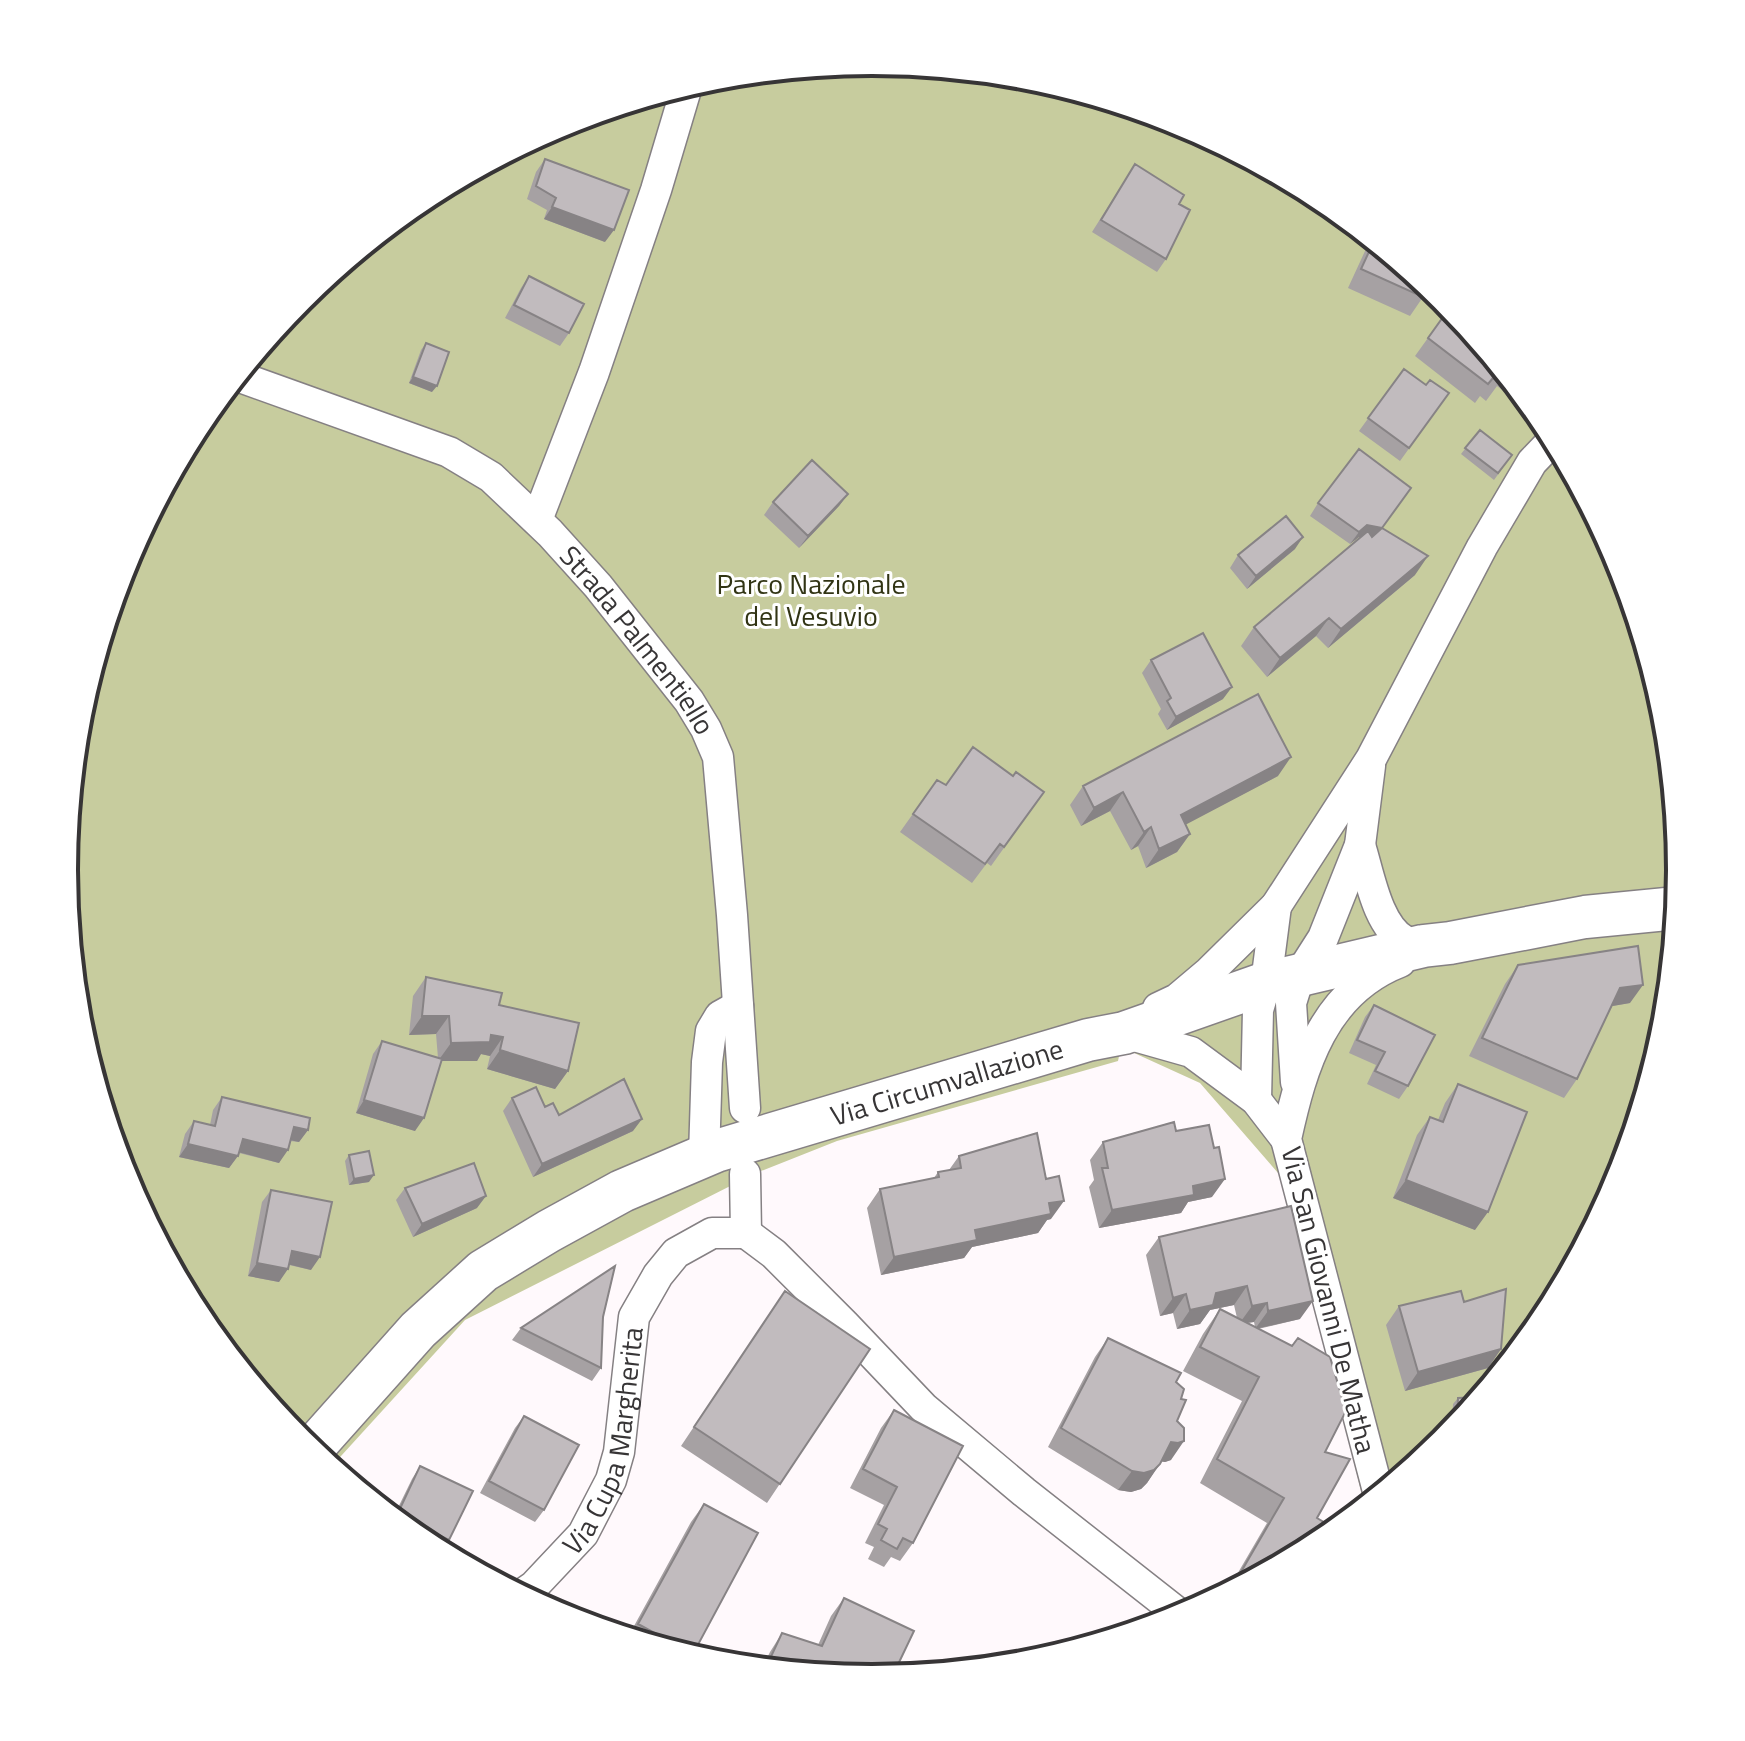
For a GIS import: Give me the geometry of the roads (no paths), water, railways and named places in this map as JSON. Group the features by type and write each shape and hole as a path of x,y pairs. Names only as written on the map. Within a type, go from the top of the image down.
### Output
{"main road":[{"name":"Via Circumvallazione","path":"320,1440 418,1330 483,1271 622,1191 704,1156 1106,1036 1283,979 1436,944 1585,917 1665,909"}],"street":[{"path":"537,520 594,372 656,190 683,99"},
{"name":"Strada Palmentiello","path":"248,380 449,452 491,477 537,520 598,586 689,701 718,757 745,1108"},
{"path":"1106,1036 1177,999 1276,906 1375,750 1482,547 1532,462 1545,448"},
{"path":"1256,1100 1258,1010 1323,938 1360,845 1375,750"},
{"path":"1360,845 1377,904 1393,932 1405,941 1436,944"},
{"path":"1276,906 1283,979 1291,1003 1297,1088"},
{"name":"Via San Giovanni De Matha","path":"1376,1484 1286,1139 1297,1088 1321,1031 1350,991 1383,968 1436,944"},
{"path":"704,1156 711,1031 720,1016 738,1006"},
{"path":"1106,1036 1191,1052 1256,1100 1286,1139"},
{"path":"745,1174 746,1233 774,1254 924,1408 1024,1492 1171,1607"},
{"name":"Via Cupa Margherita","path":"531,1588 583,1534 611,1480 619,1452 634,1317 658,1275 676,1253 712,1233 746,1233"}],"park label":[{"name":"Parco Nazionale del Vesuvio","path":"811,600"}]}
